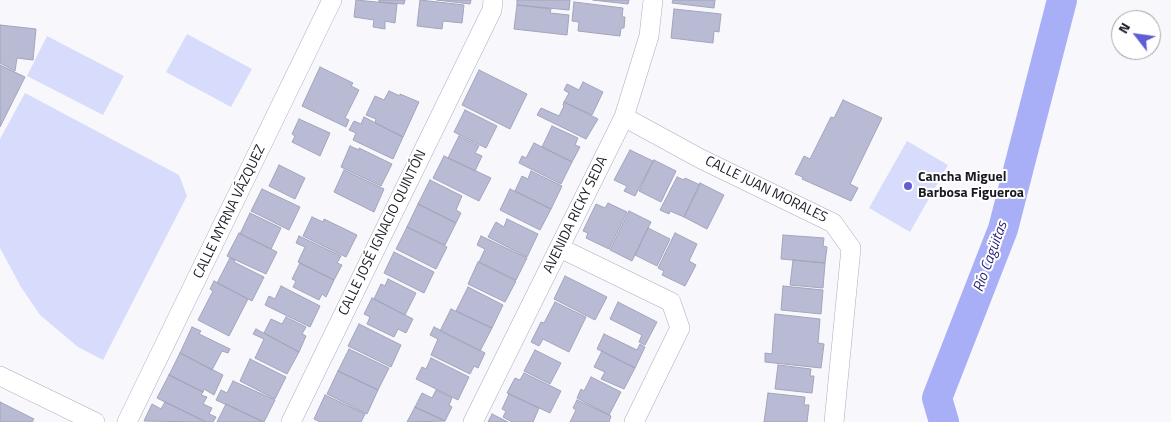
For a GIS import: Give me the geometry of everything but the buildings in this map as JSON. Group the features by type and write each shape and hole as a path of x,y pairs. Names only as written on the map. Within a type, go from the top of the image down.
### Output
{"street":[{"name":"CALLE JOSÉ IGNACIO QUINTÓN","path":"291,422 492,10 493,0"},
{"name":"AVENIDA RICKY SEDA","path":"473,422 624,117 649,36 653,0"},
{"name":"CALLE MYRNA VÁZQUEZ","path":"127,422 332,1"},
{"name":"CALLE JUAN MORALES","path":"624,117 701,159 833,222 851,248 834,422"},
{"path":"560,248 671,302 680,328 634,422"},
{"path":"0,376 94,422"}],"shaded area":[{"path":"187,34 252,69 231,107 166,72"},
{"path":"47,36 124,76 103,115 27,76"},
{"path":"25,93 179,175 187,196 103,360 78,347 40,315 21,287 0,248 0,139"},
{"name":"Cancha Miguel Barbosa Figueroa","path":"907,141 948,165 910,232 869,208"}],"waterway":[{"name":"Río Cagüitas","path":"944,422 937,398 1003,229 1062,0"}],"place":[{"name":"Cancha Miguel Barbosa Figueroa","path":"908,186"}]}
